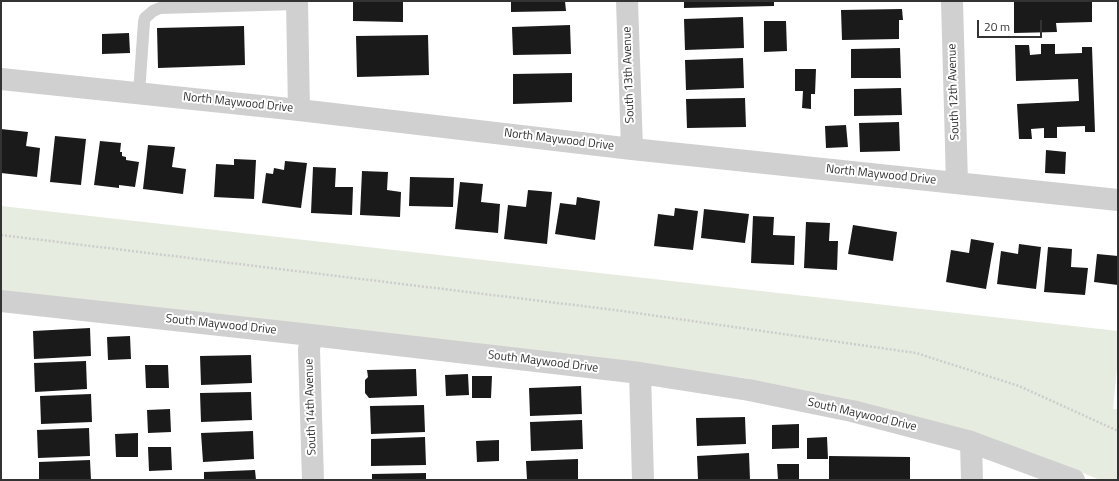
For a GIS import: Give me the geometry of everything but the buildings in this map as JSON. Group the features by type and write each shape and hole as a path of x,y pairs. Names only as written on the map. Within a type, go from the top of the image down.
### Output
{"street":[{"name":"South 13th Avenue","path":"627,1 632,149"},
{"name":"South 12th Avenue","path":"952,1 957,183"},
{"path":"297,2 299,110"},
{"name":"North Maywood Drive","path":"1,79 299,110 632,149 1118,200"},
{"name":"South Maywood Drive","path":"1,301 640,373 749,390 852,411 971,442 1074,480"},
{"name":"South 14th Avenue","path":"311,335 309,350 313,480"},
{"path":"640,373 643,480"},
{"path":"971,442 972,480"}],"lane":[{"path":"139,93 144,22 145,18 153,10 160,8 297,2"}],"path":[{"path":"1,235 615,310 916,353 1019,386 1118,431"}],"shaded area":[{"path":"1,206 1118,331 1118,358 1113,409 1118,409 1118,480 1100,480 1066,466 849,399 744,378 583,356 1,290"}]}
